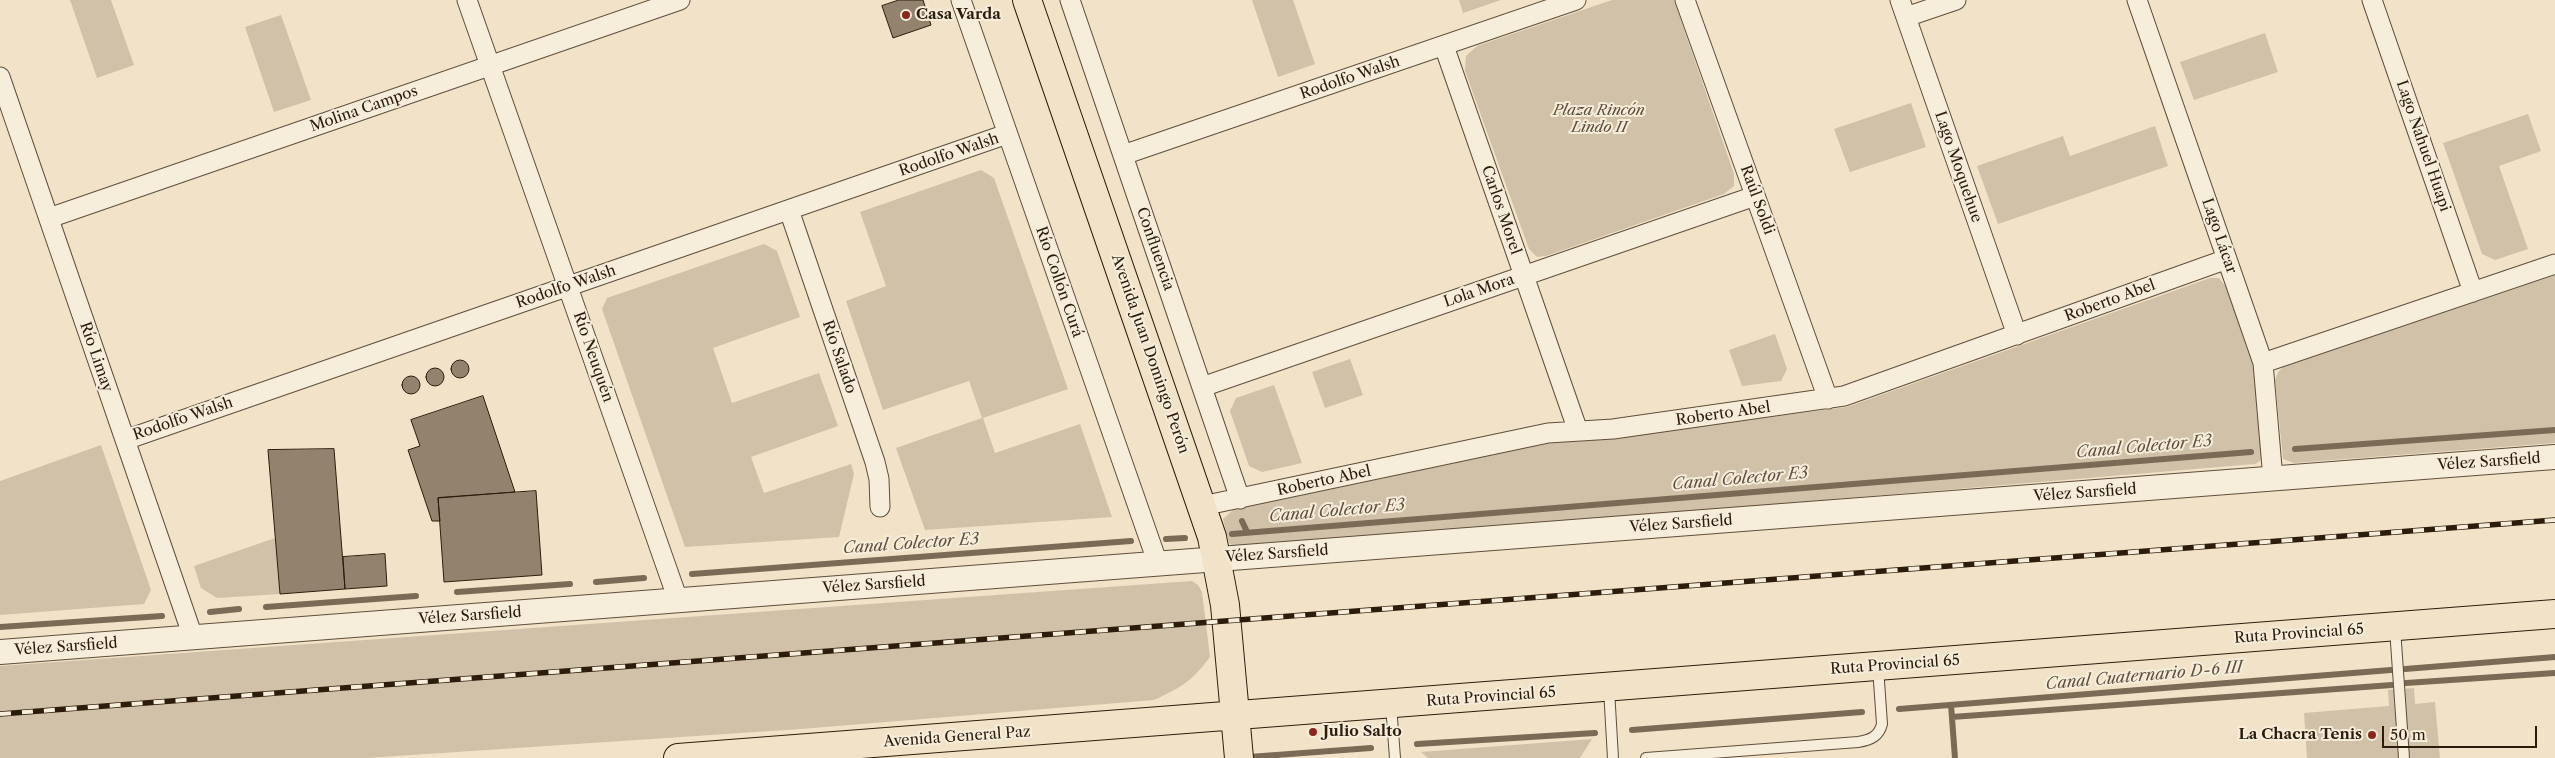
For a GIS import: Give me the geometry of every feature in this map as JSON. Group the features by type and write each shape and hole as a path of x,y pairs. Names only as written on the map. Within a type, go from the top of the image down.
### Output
{"main road":[{"name":"Avenida Juan Domingo Perón","path":"1027,0 1202,506 1218,559 1225,605 1238,758"},
{"name":"Ruta Provincial 65","path":"1235,717 2555,614"},
{"name":"Avenida General Paz","path":"678,758 1235,717"}],"street":[{"name":"Río Neuquén","path":"467,0 678,600"},
{"name":"Molina Campos","path":"48,218 680,0"},
{"name":"Río Collón Curá","path":"961,0 1158,564"},
{"name":"Confluencia","path":"1070,0 1240,498"},
{"name":"Rodolfo Walsh","path":"1123,156 1576,0"},
{"name":"Raúl Soldi","path":"1685,0 1828,399"},
{"path":"1903,9 1956,0"},
{"name":"Lago Lácar","path":"2137,0 2263,363 2273,479"},
{"name":"Lago Nahuel Huapi","path":"2372,0 2473,292"},
{"name":"Lago Moquehue","path":"1903,9 2017,335"},
{"name":"Carlos Morel","path":"1444,46 1578,431"},
{"name":"Río Limay","path":"0,77 193,637"},
{"name":"Rodolfo Walsh","path":"125,440 1007,134"},
{"name":"Lola Mora","path":"1202,387 1755,196"},
{"name":"Río Salado","path":"788,210 875,462 879,479 880,507"},
{"name":"Roberto Abel","path":"1202,506 1544,434 1614,429 1828,399 1858,392 2227,259"},
{"path":"2263,363 2555,264"},
{"name":"Vélez Sarsfield","path":"0,652 2555,457"}],"lane":[{"path":"2395,626 2404,758"},
{"path":"1646,758 1858,742 1872,739 1880,730 1882,724 1878,667"},
{"path":"1609,688 1613,758"},
{"path":"1391,704 1395,758"}],"green space":[{"path":"70,0 111,0 134,65 97,78"},
{"path":"1252,0 1293,0 1315,64 1278,77"},
{"path":"1459,0 1501,0 1463,13"},
{"name":"Plaza Rincón Lindo II","path":"1612,0 1674,0 1734,174 1734,186 1724,194 1546,256 1537,257 1529,249 1465,71 1466,56 1477,46"},
{"path":"281,15 311,100 274,112 245,27"},
{"path":"2265,33 2278,72 2194,100 2180,62"},
{"path":"1911,103 1926,147 1850,172 1834,129"},
{"path":"2528,114 2541,151 2499,166 2528,249 2495,260 2482,254 2443,143"},
{"path":"2155,126 2168,166 1998,224 1977,166 2063,136 2070,156"},
{"path":"981,170 994,178 1068,389 983,418 995,453 1080,424 1112,517 925,530 896,448 982,418 969,381 883,410 846,301 886,286 860,212"},
{"path":"764,244 777,251 800,317 713,348 732,403 819,373 838,426 751,457 764,493 851,464 854,474 839,537 685,547 602,309 607,298"},
{"path":"2555,274 2555,443 2294,463 2283,459 2275,380 2278,372 2283,367"},
{"path":"2210,278 2219,278 2226,287 2254,369 2262,456 2260,461 2255,464 1240,549 1229,543 1223,519 1233,510 1553,442 1587,441 1847,407"},
{"path":"1775,334 1787,369 1781,381 1742,386 1729,350"},
{"path":"1350,359 1363,395 1325,408 1312,372"},
{"path":"1274,385 1302,463 1262,472 1249,466 1230,411 1236,398"},
{"path":"101,445 151,590 144,604 0,615 0,481"},
{"path":"275,538 280,594 217,598 201,588 194,566"},
{"path":"1192,581 1198,585 1202,592 1210,657 1185,683 1154,700 801,729 367,758 0,758 0,666"},
{"name":"La Chacra Tenis","path":"2414,688 2415,704 2435,702 2440,758 2307,758 2304,713 2389,706 2388,690"},
{"path":"1592,739 1580,758 1428,758 1421,752"}],"building":[{"name":"Casa Varda","path":"899,0 923,0 931,25 893,38 882,6"},
{"path":"456,360 464,360 469,365 467,376 456,378 451,373 451,365"},
{"path":"431,368 439,368 444,373 442,384 431,386 426,381 426,373"},
{"path":"407,376 415,376 420,381 418,392 407,394 402,389 402,381"},
{"path":"483,396 515,492 438,498 440,521 432,521 408,450 420,446 411,420"},
{"path":"334,449 345,589 280,594 268,450"},
{"path":"536,491 542,575 444,582 438,498"},
{"path":"385,554 387,586 345,589 343,557"}],"waterway":[{"name":"Canal Colector E3","path":"2295,449 2555,430"},
{"name":"Canal Colector E3","path":"1232,534 2251,452"},
{"path":"1242,521 1247,532"},
{"name":"Canal Colector E3","path":"1166,539 1185,538"},
{"name":"Canal Colector E3","path":"692,574 1131,541"},
{"name":"Canal Colector E3","path":"596,582 644,578"},
{"name":"Canal Colector E3","path":"457,592 570,584"},
{"name":"Canal Colector E3","path":"266,607 416,596"},
{"name":"Canal Colector E3","path":"210,612 239,609"},
{"name":"Canal Colector E3","path":"0,627 162,616"},
{"name":"Canal Cuaternario D-6 III","path":"2405,669 2555,657"},
{"name":"Canal Cuaternario D-6 III","path":"1899,709 2391,670"},
{"path":"2406,683 2555,673"},
{"path":"1952,717 2392,685"},
{"path":"1951,705 1955,758"},
{"name":"Canal Cuaternario D-6 III","path":"1632,730 1862,712"},
{"name":"Canal Cuaternario D-6 III","path":"1417,744 1595,733"},
{"name":"Canal Cuaternario D-6 III","path":"1249,757 1371,748"}],"railway":[{"path":"0,714 2555,520"}],"place":[{"name":"Casa Varda","path":"906,15"},
{"name":"Julio Salto","path":"1313,732"},
{"name":"La Chacra Tenis","path":"2372,735"}]}
